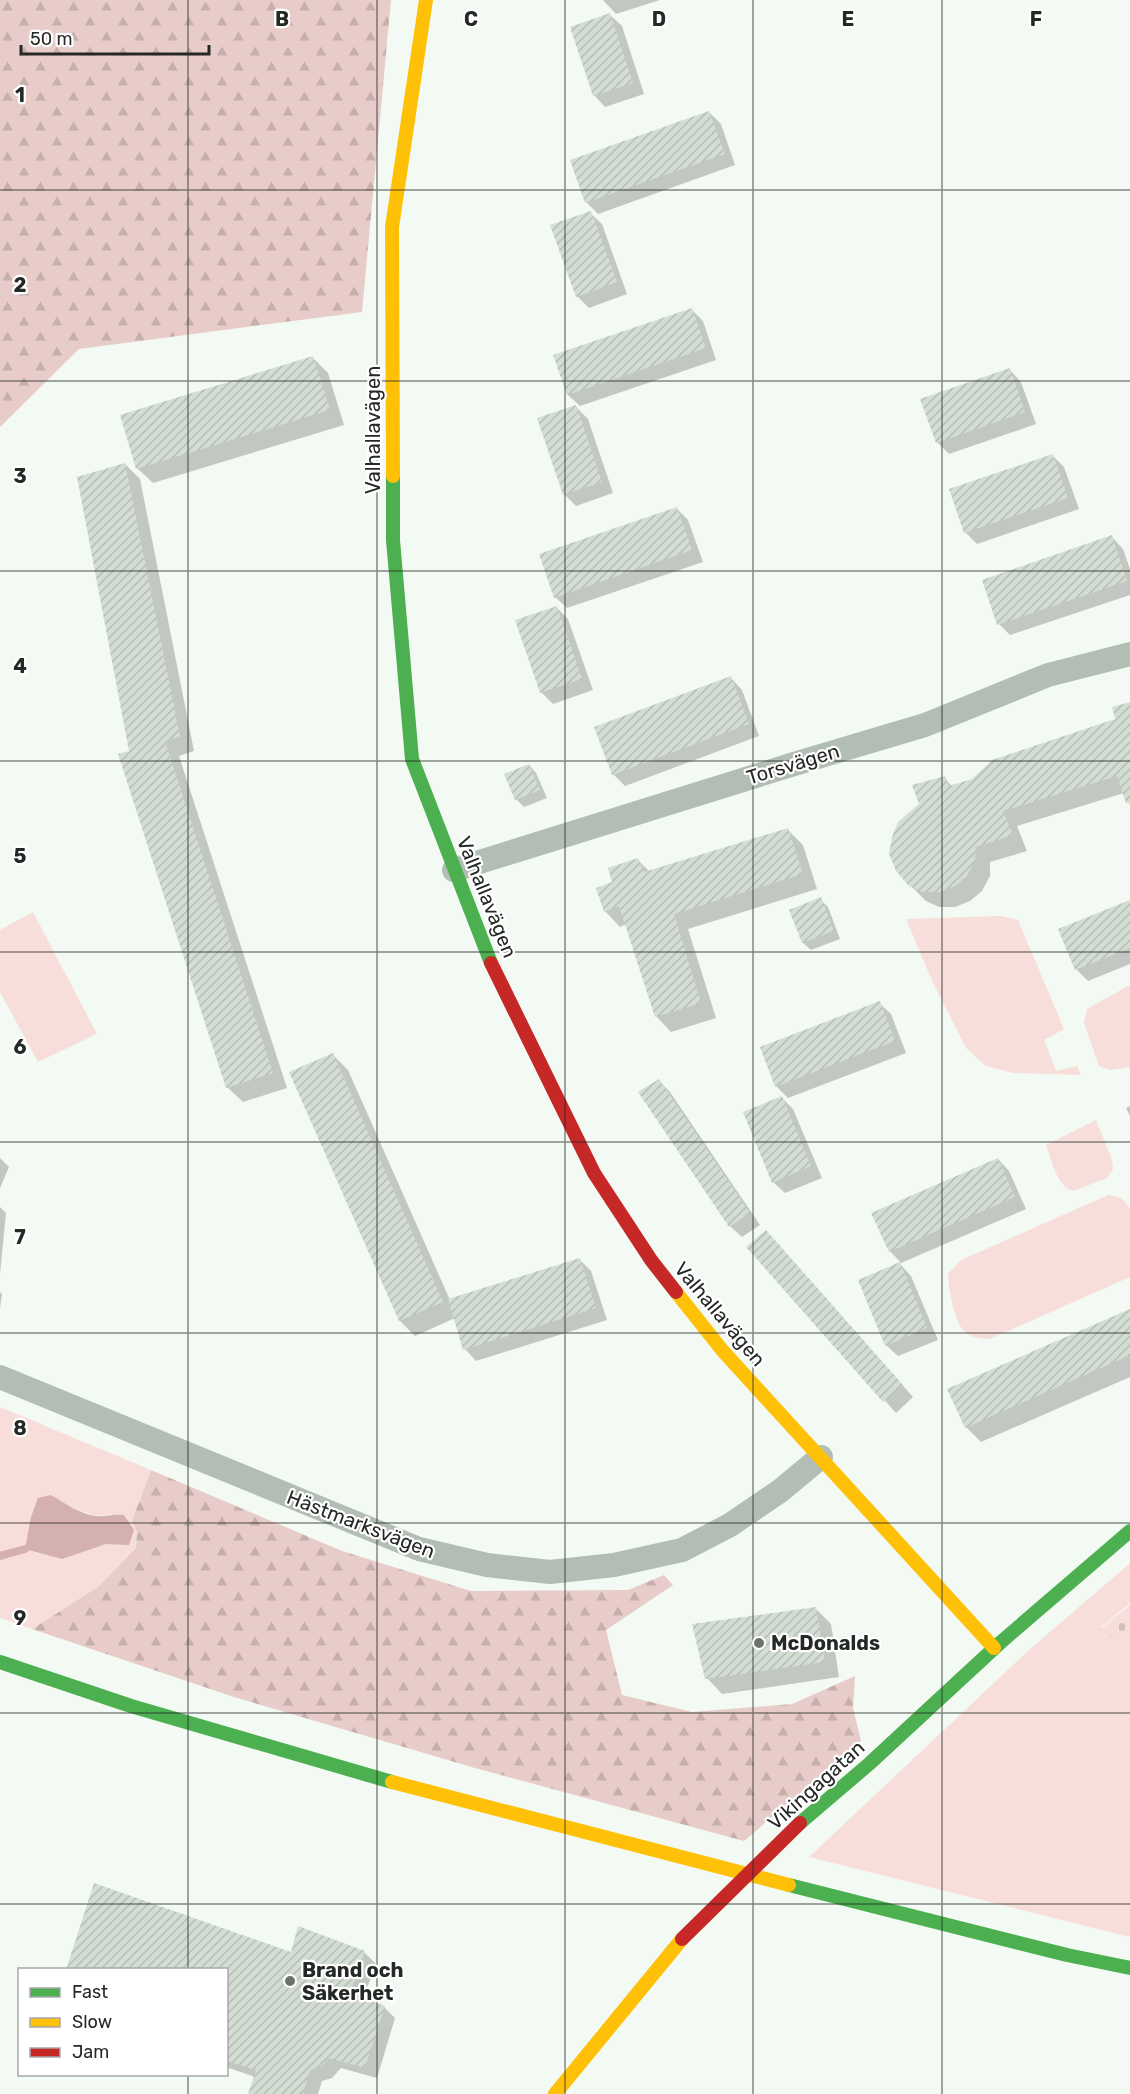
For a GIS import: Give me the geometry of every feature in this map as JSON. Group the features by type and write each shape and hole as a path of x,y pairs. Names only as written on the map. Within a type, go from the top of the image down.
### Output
{"main road":[{"name":"Valhallavägen","path":"426,0 392,226 393,540 412,759 489,958 594,1173 651,1260 722,1350 994,1648"},
{"name":"Vikingagatan","path":"555,2094 682,1939 800,1823 869,1764 994,1648 1130,1531"},
{"path":"0,1662 255,1745 457,1800 1067,1955 1130,1968"}],"street":[{"name":"Torsvägen","path":"454,870 925,725 1048,675 1130,654"},
{"name":"Hästmarksvägen","path":"0,1377 419,1549 488,1565 550,1572 614,1565 682,1550 740,1518 780,1491 821,1457"}],"green space":[{"path":"0,0 391,0 362,312 79,349 0,427"},
{"path":"33,912 97,1034 38,1062 0,992 0,930"},
{"path":"1000,916 1018,920 1064,1029 1044,1040 1056,1071 1077,1066 1081,1075 1013,1073 986,1066 966,1048 933,983 906,919"},
{"path":"1130,985 1130,1067 1110,1070 1099,1066 1084,1023 1087,1009"},
{"path":"1096,1120 1112,1160 1113,1169 1107,1178 1073,1191 1062,1184 1046,1145"},
{"path":"1108,1195 1122,1199 1130,1211 1130,1277 990,1339 972,1336 963,1330 954,1311 948,1274 961,1260"},
{"path":"0,1407 151,1470 132,1521 137,1532 136,1548 98,1587 32,1629 0,1618","holes":["50,1495 71,1507 95,1516 112,1514 106,1544 62,1558"]},
{"path":"151,1470 342,1551 471,1591 628,1590 664,1575 673,1585 606,1630 622,1695 692,1712 792,1704 855,1676 853,1708 861,1741 744,1841 475,1768 234,1697 32,1629 98,1587 136,1548 137,1532 132,1521"},
{"path":"1130,1563 1130,1603 1099,1629 1130,1645 1130,1937 809,1857 1029,1650"},
{"path":"1130,1605 1130,1645 1099,1630"}],"shaded area":[{"path":"51,1495 89,1515 124,1515 134,1530 129,1545 106,1544 62,1559 25,1549 31,1517 38,1498"}],"building":[{"path":"610,13 633,83 593,96 570,27"},
{"path":"709,111 725,154 585,203 570,160"},
{"path":"591,211 617,282 576,297 550,225"},
{"path":"692,308 706,348 567,395 553,355"},
{"path":"313,356 330,410 136,469 120,415"},
{"path":"1010,368 1025,412 936,443 920,399"},
{"path":"576,405 602,482 563,495 537,418"},
{"path":"1053,454 1068,498 964,533 949,489"},
{"path":"125,463 180,736 165,741 273,1073 226,1088 118,754 129,751 77,477"},
{"path":"677,507 692,550 554,598 539,554"},
{"path":"1112,535 1127,581 997,625 982,580"},
{"path":"557,606 582,679 540,693 515,620"},
{"path":"731,676 749,724 612,775 594,727"},
{"path":"1130,702 1130,803 1126,803 1117,776 1003,811 1013,835 976,847 975,860 967,876 955,886 939,892 922,892 909,886 896,871 889,854 892,837 898,822 919,804 912,785 945,776 949,786 972,779 992,760 1115,719 1112,707"},
{"path":"529,764 540,790 515,800 504,774"},
{"path":"788,828 803,874 674,914 701,1003 655,1017 619,906 604,912 596,888 612,882 608,868 638,858 644,872"},
{"path":"821,897 834,931 802,943 789,910"},
{"path":"1130,900 1130,948 1075,970 1058,929"},
{"path":"880,1001 895,1041 775,1087 760,1047"},
{"path":"333,1053 443,1302 399,1321 289,1072"},
{"path":"659,1079 750,1213 729,1227 638,1092"},
{"path":"782,1096 811,1166 772,1183 743,1112"},
{"path":"998,1158 1015,1197 889,1252 871,1213"},
{"path":"766,1230 903,1385 883,1402 746,1247"},
{"path":"580,1258 596,1308 463,1350 448,1299"},
{"path":"900,1262 927,1328 885,1346 858,1280"},
{"path":"1130,1309 1130,1355 965,1428 947,1389"},
{"name":"McDonalds","path":"816,1607 825,1662 705,1679 692,1624"},
{"name":"Brand och Säkerhet","path":"94,1883 291,1952 298,1926 365,1951 350,1993 385,2006 365,2068 329,2058 321,2067 310,2070 303,2094 248,2094 256,2070 228,2062 228,1968 67,1968"}],"waterway":[{"path":"0,1556 25,1549"}],"traffic: fast":[{"path":"393,476 393,540 412,759 491,963"},
{"path":"800,1823 869,1764 1001,1642 1130,1531"},
{"path":"0,1662 131,1706 392,1782"},
{"path":"789,1885 1067,1955 1130,1968"}],"traffic: slow":[{"path":"393,476 392,227 426,0"},
{"path":"676,1292 722,1350 994,1648"},
{"path":"392,1782 789,1885"},
{"path":"555,2094 682,1939"}],"traffic: jam":[{"path":"491,963 594,1173 651,1260 676,1292"},
{"path":"682,1939 800,1823"}],"place":[{"name":"McDonalds","path":"759,1643"},
{"name":"Brand och Säkerhet","path":"290,1981"}]}
